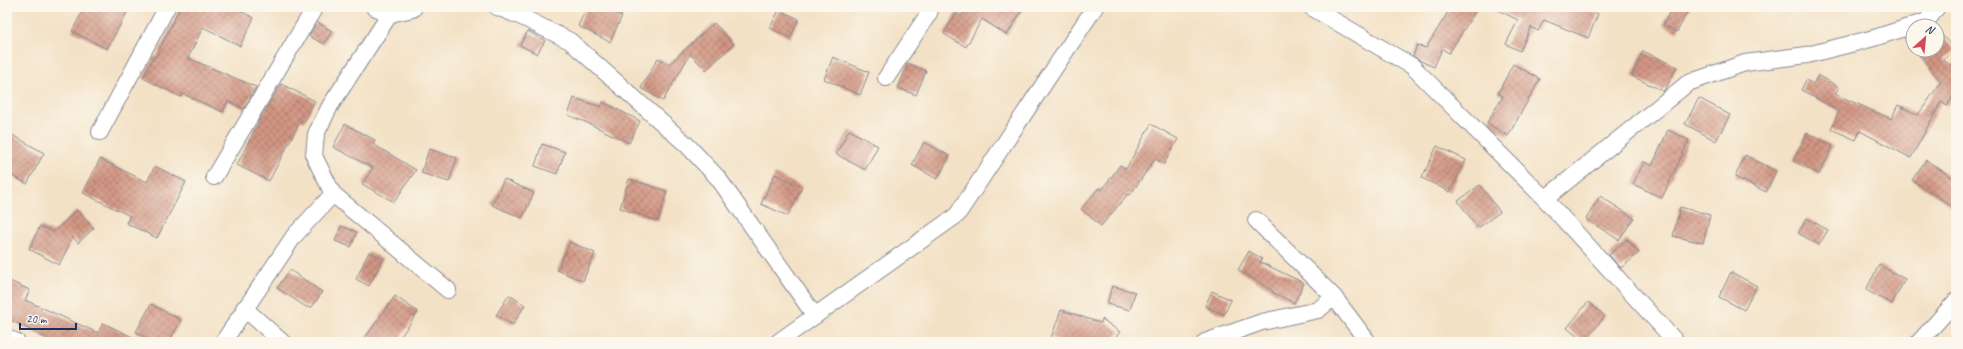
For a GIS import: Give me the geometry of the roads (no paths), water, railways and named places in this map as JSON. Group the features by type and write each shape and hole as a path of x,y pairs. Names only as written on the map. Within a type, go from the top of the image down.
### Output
{"street":[{"path":"100,132 167,7"},
{"path":"214,177 315,7"},
{"path":"374,7 390,14 413,9 414,7"},
{"path":"497,7 522,17 570,41 688,145 718,178 815,316"},
{"path":"886,78 929,14 931,7"},
{"path":"778,342 958,215 1095,7"},
{"path":"1311,7 1412,66 1546,199 1676,342"},
{"path":"1546,199 1688,83 1744,63 1807,55 1874,38 1927,21 1937,7"},
{"path":"390,14 330,106 316,134 314,156 333,194 448,290"},
{"path":"223,342 244,308 294,236 333,194"},
{"path":"1256,220 1334,297 1368,342"},
{"path":"1205,342 1262,322 1318,310 1334,297"},
{"path":"1919,342 1956,301"},
{"path":"244,308 282,342"},
{"path":"7,338 17,342"}]}
